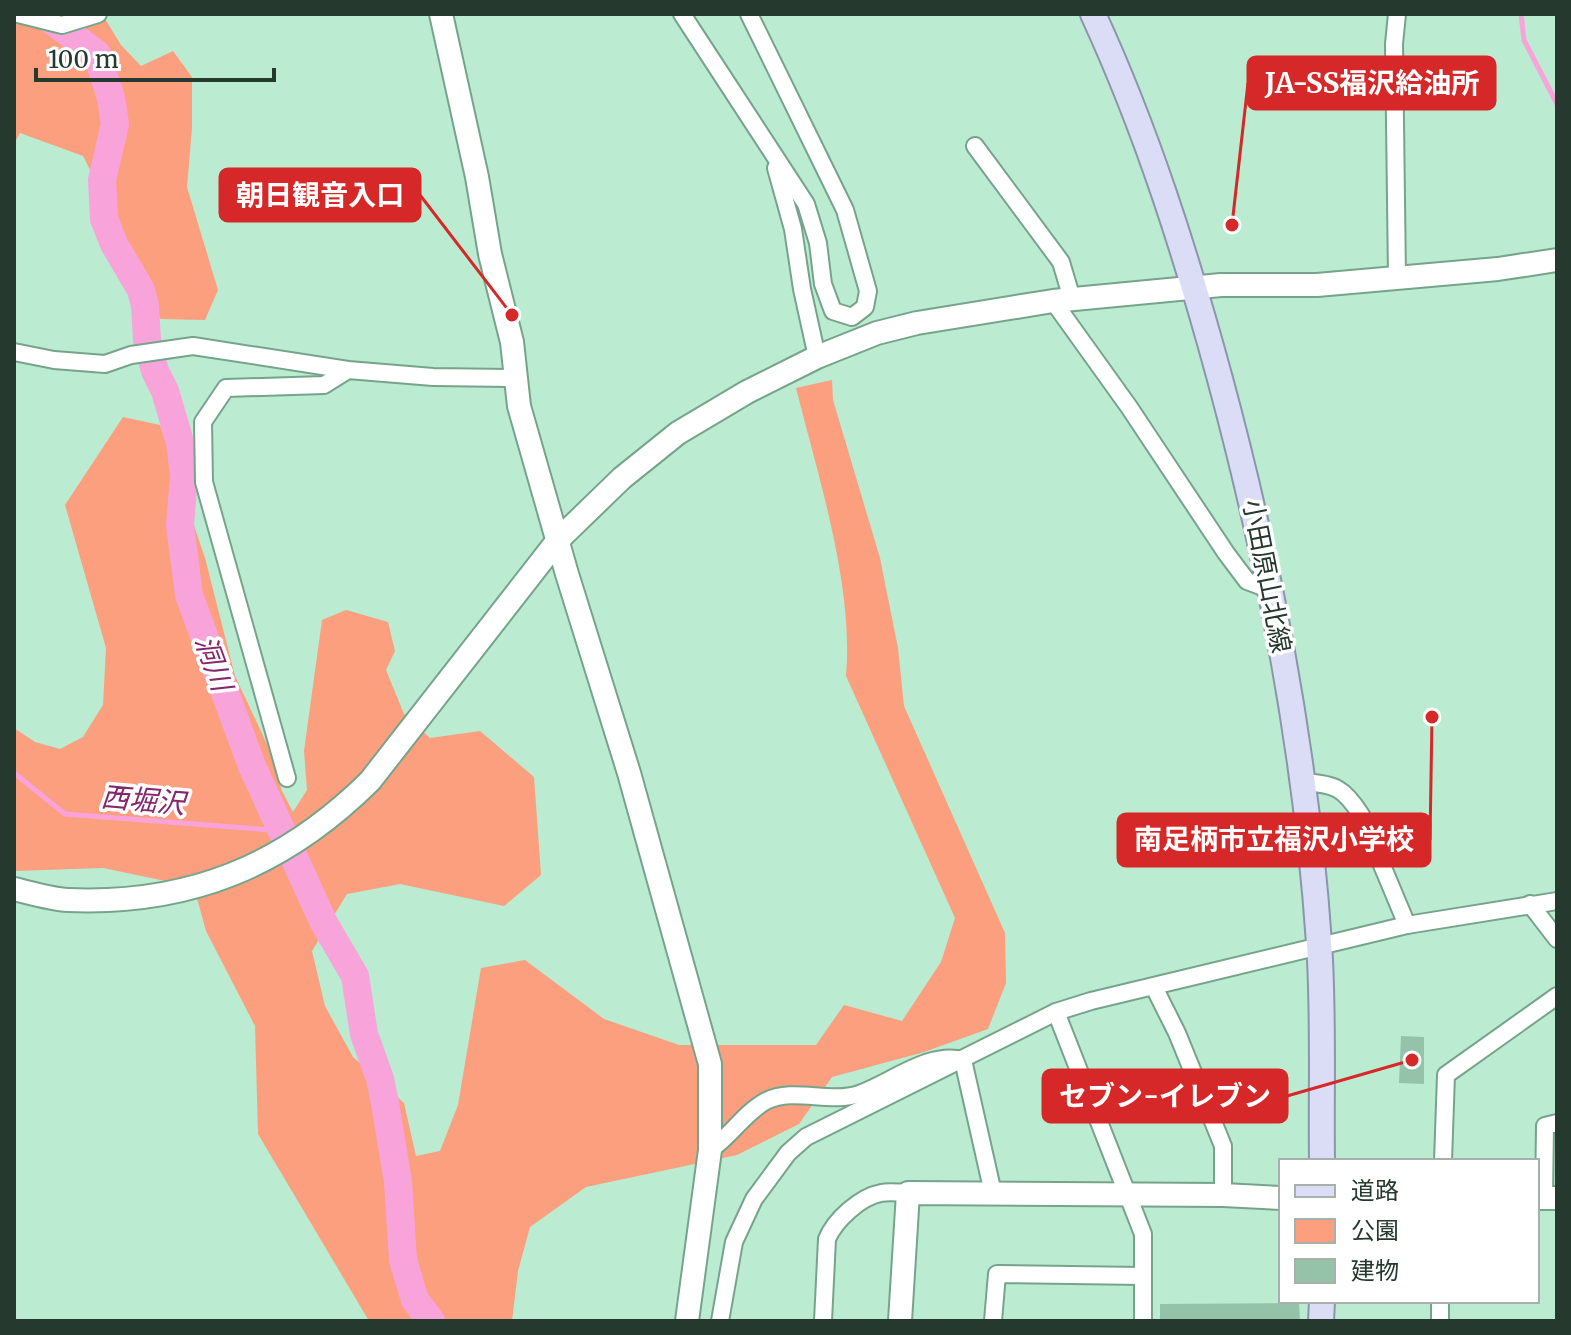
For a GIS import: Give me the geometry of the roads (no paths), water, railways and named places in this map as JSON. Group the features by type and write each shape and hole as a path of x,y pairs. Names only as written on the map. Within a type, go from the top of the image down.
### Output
{"main road":[{"name":"小田原山北線","path":"1093,14 1127,87 1195,288 1249,487 1271,590 1304,782 1319,946 1322,1159"}],"street":[{"path":"18,14 62,25 98,14"},
{"path":"441,14 477,177 490,254 512,342 519,406 629,773 707,1055 711,1090 710,1150 687,1321"},
{"path":"682,14 806,204 818,243 823,284 833,311 852,317 865,307 868,291 845,210 749,14"},
{"path":"1397,14 1394,44 1397,277"},
{"path":"975,146 1061,262 1062,300 1226,553 1247,581 1271,590"},
{"path":"771,147 793,229 802,289 826,354"},
{"path":"14,889 65,900 142,899 191,889 237,873 309,835 361,791 401,745 558,540 622,478 678,433 747,392 877,333 917,323 1062,300 1195,288 1317,285 1498,269 1557,260"},
{"path":"14,352 54,360 105,364 131,355 193,346 348,370 433,377 515,378"},
{"path":"287,778 204,482 203,422 226,388 324,385 348,370"},
{"path":"1304,782 1327,783 1343,790 1352,801 1361,815 1407,925"},
{"path":"720,1321 734,1242 754,1199 788,1153 822,1126 963,1060 1056,1012 1091,1001 1407,925 1557,901"},
{"path":"1530,904 1557,939"},
{"path":"1154,987 1177,1033 1223,1146 1223,1195"},
{"path":"1443,1159 1446,1075 1557,996"},
{"path":"1056,1012 1143,1234 1143,1321"},
{"path":"710,1150 726,1140 766,1101 786,1096 841,1098 858,1094 932,1061 950,1057 963,1060"},
{"path":"963,1060 993,1193"},
{"path":"1546,1198 1545,1126 1557,1123"},
{"path":"823,1321 827,1239 833,1227 861,1202 881,1193 1279,1198"},
{"path":"900,1321 908,1193"},
{"path":"993,1321 997,1274 1143,1276"}],"waterway":[{"name":"洞川","path":"43,14 97,54 111,98 115,124 102,180 104,219 114,244 141,290 147,340 180,442 184,476 180,525 189,595 252,766 324,923 355,976 364,1034 385,1103 398,1182 403,1260 415,1300 431,1321"},
{"path":"1521,14 1524,40 1557,104"},
{"name":"西堀沢","path":"14,773 65,814 284,831"}],"place":[{"name":"JA-SS福沢給油所","path":"1232,225"},
{"name":"朝日観音入口","path":"512,315"},
{"name":"南足柄市立福沢小学校","path":"1432,717"},
{"name":"セブン-イレブン","path":"1412,1060"}]}
